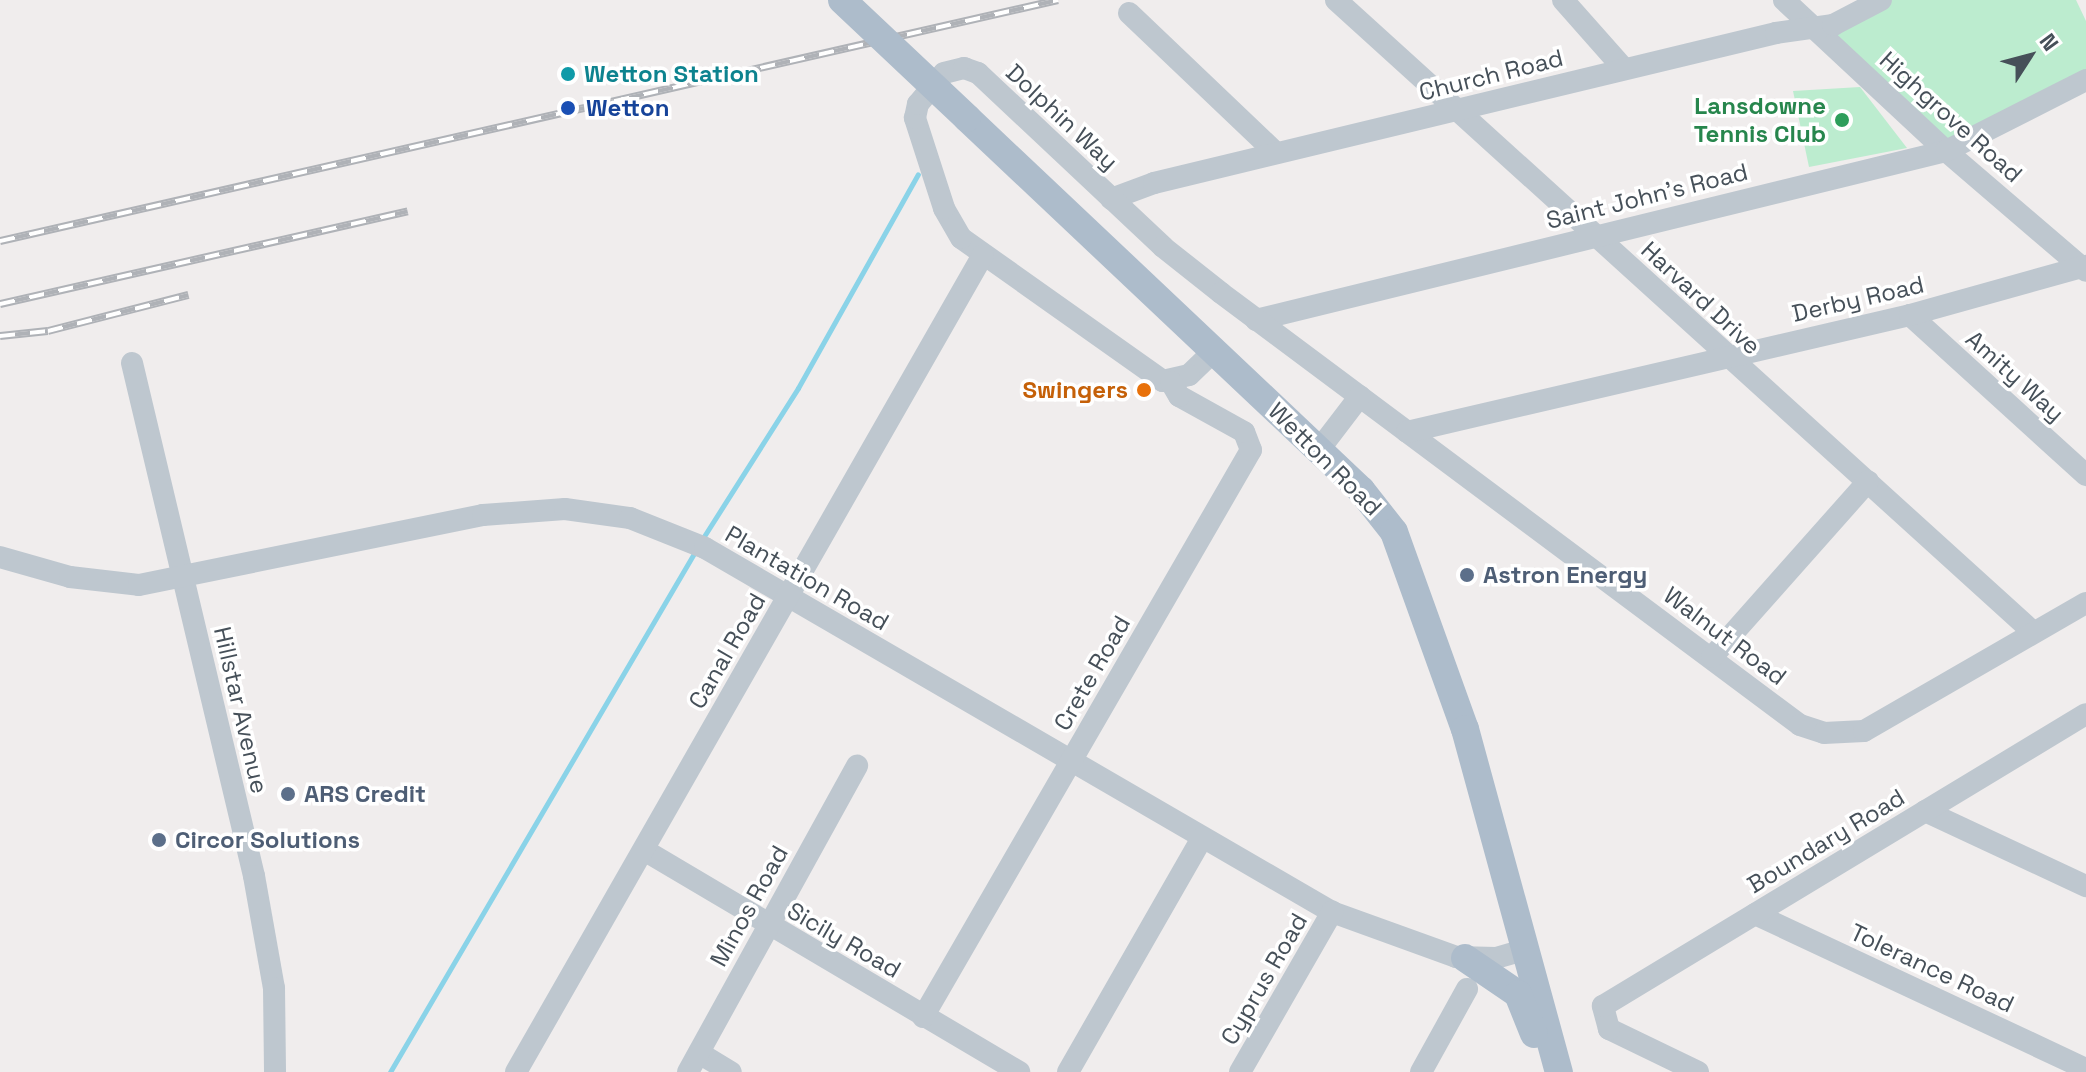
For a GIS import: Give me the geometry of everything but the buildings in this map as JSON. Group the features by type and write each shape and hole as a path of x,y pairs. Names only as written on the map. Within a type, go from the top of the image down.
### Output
{"main road":[{"name":"Wetton Road","path":"842,0 1215,350 1376,506 1405,553 1465,729 1559,1072"},
{"path":"1465,958 1518,994 1548,1072"}],"street":[{"name":"Harvard Drive","path":"1336,0 2033,632"},
{"path":"1563,0 1624,69"},
{"name":"Highgrove Road","path":"1784,0 1946,151 2085,268"},
{"name":"Church Road","path":"1111,199 1276,153 1458,109 1776,33 1816,29 1881,0"},
{"path":"1129,13 1276,153"},
{"name":"Dolphin Way","path":"1171,382 1146,370 983,255 950,222 915,118 918,104 944,73 964,68 978,73 1111,199 1256,320 1360,396"},
{"name":"Saint John's Road","path":"1256,320 1946,151 2086,80"},
{"name":"Canal Road","path":"516,1072 983,255"},
{"name":"Derby Road","path":"1407,432 1724,355 1910,315 2085,268"},
{"name":"Amity Way","path":"1910,315 2086,475"},
{"path":"1171,382 1189,375 1215,350"},
{"name":"Hillstar Avenue","path":"132,363 267,943 277,1024 275,1072"},
{"name":"Crete Road","path":"923,1017 1251,450 1244,432 1179,396 1171,382"},
{"path":"1318,451 1360,396"},
{"name":"Walnut Road","path":"1360,396 1800,725 1844,735 1892,718 2086,603"},
{"path":"1712,657 1868,481"},
{"name":"Plantation Road","path":"0,557 47,572 117,585 183,578 483,515 565,509 607,513 679,535 1332,912 1398,940 1465,958 1496,958 1527,949"},
{"name":"Boundary Road","path":"1698,1072 1616,1034 1604,1017 1603,1006 2086,714"},
{"name":"Minos Road","path":"694,1063 857,766"},
{"path":"1925,811 2086,886"},
{"path":"1068,1072 1202,838"},
{"name":"Sicily Road","path":"644,850 1019,1072"},
{"name":"Cyprus Road","path":"1240,1072 1332,912"},
{"name":"Tolerance Road","path":"1755,914 2086,1069"},
{"path":"1421,1072 1467,989"},
{"path":"694,1063 731,1072"}],"green space":[{"path":"1881,0 2076,0 2086,21 2086,84 1950,154 1816,29"},
{"name":"Lansdowne Tennis Club","path":"1860,87 1907,148 1809,167 1793,91"}],"waterway":[{"path":"701,541 798,388 918,174"},
{"path":"390,1072 696,550"}],"railway":[{"path":"0,241 1058,0"},
{"path":"0,304 408,211"},
{"path":"0,336 48,331 188,295"}],"place":[{"name":"Wetton Station","path":"568,74"},
{"name":"Wetton","path":"568,108"},
{"name":"Lansdowne Tennis Club","path":"1842,120"},
{"name":"Swingers","path":"1144,390"},
{"name":"Astron Energy","path":"1467,575"},
{"name":"ARS Credit","path":"288,794"},
{"name":"Circor Solutions","path":"159,840"}]}
